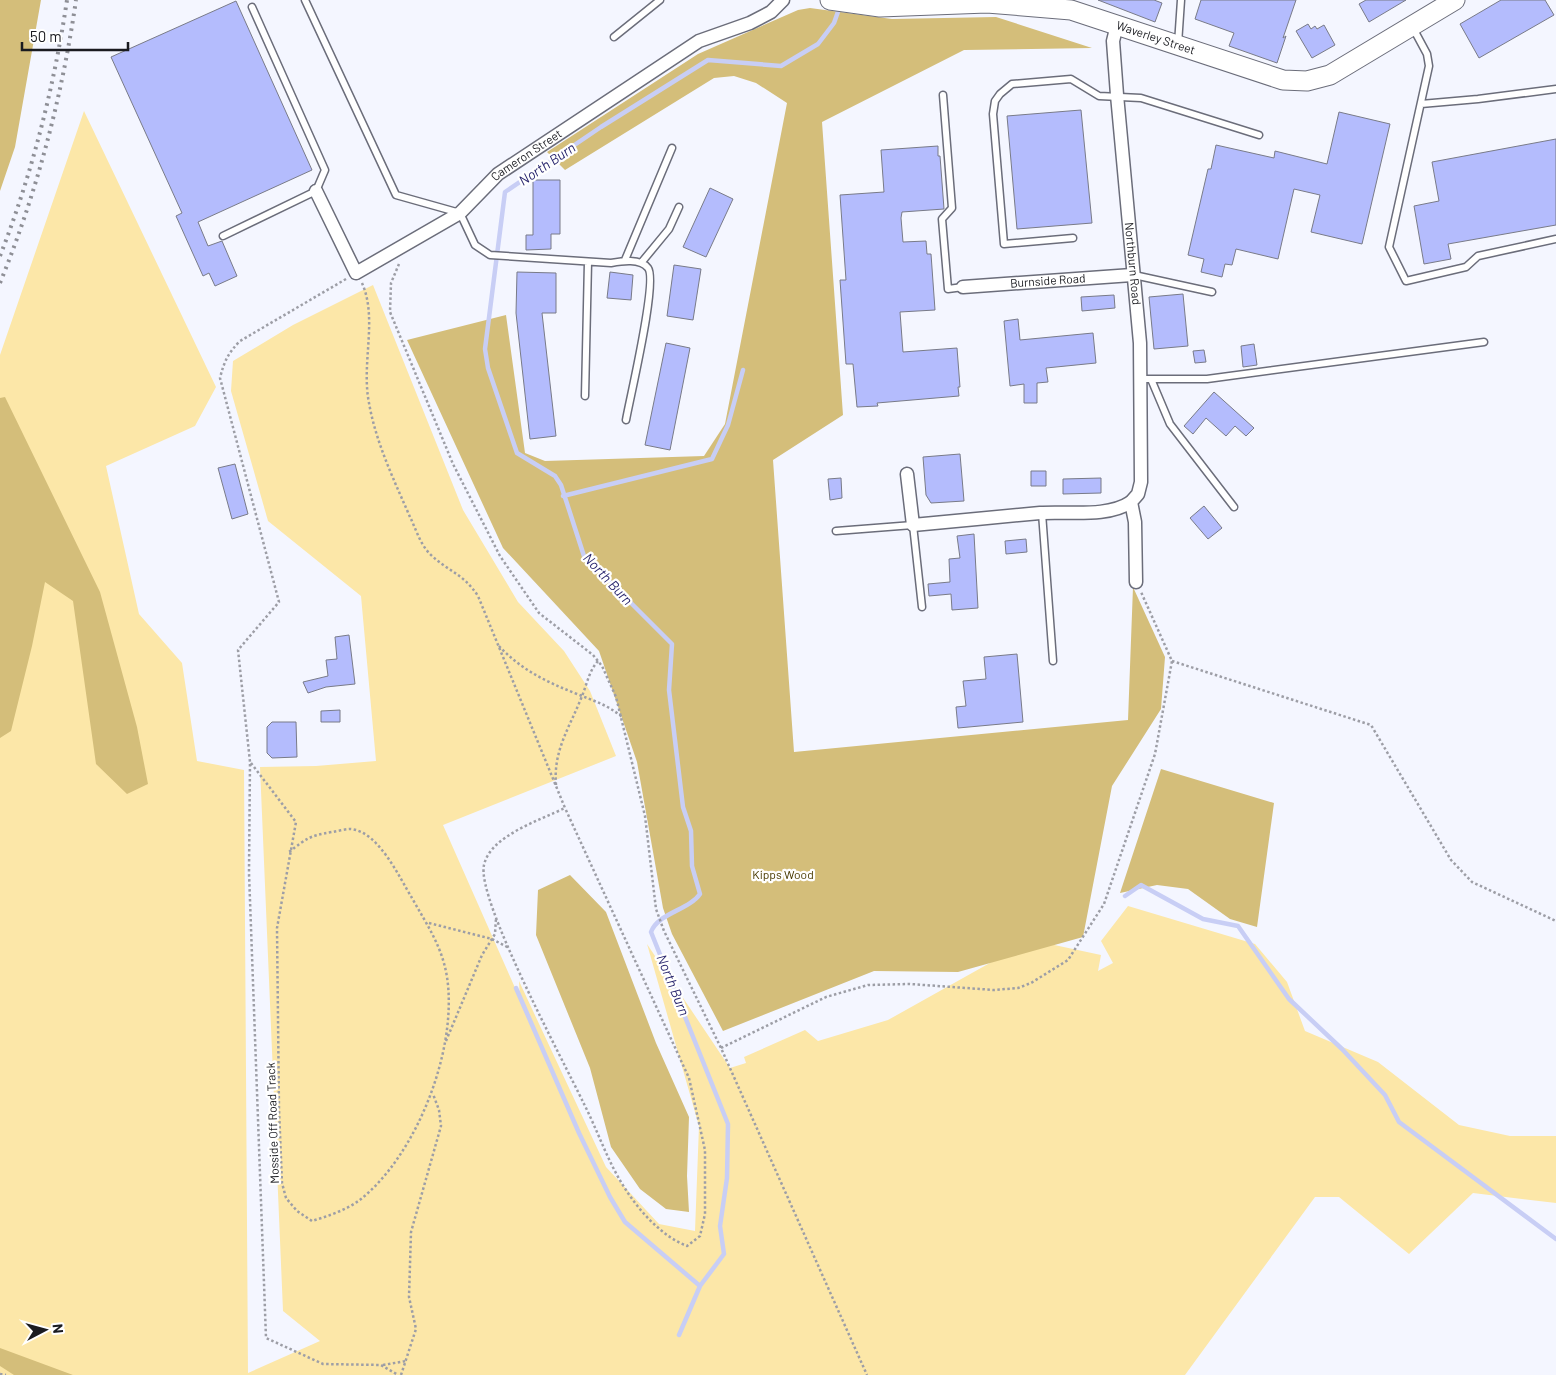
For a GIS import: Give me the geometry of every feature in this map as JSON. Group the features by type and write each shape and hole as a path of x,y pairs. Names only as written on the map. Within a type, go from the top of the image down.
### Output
{"main road":[{"name":"Waverley Street","path":"847,2 911,8 986,3 1071,10 1274,78 1307,81 1330,75 1455,0"}],"street":[{"name":"Cameron Street","path":"356,273 460,214 498,174 699,41 750,23 771,12 783,0"},
{"name":"Northburn Road","path":"1117,25 1113,41 1117,96 1132,275 1146,379 1141,482 1138,494 1131,502"},
{"path":"316,191 356,273"},
{"name":"Burnside Road","path":"963,288 1132,275"},
{"path":"907,474 913,525 1042,513 1109,510 1121,508 1131,502 1135,522 1136,582"}],"lane":[{"path":"305,0 396,196 460,214 475,245 490,255 588,262 624,260 642,263 650,272 651,280 626,420"},
{"path":"614,38 658,0"},
{"path":"1178,45 1181,0"},
{"path":"224,236 316,191 325,170 252,7"},
{"path":"1411,25 1427,54 1429,66 1389,247 1406,281 1466,267 1478,256 1556,239"},
{"path":"1073,238 1004,244 993,114 995,101 1012,84 1071,79 1099,96 1140,98 1258,135"},
{"path":"1421,104 1556,89"},
{"path":"943,94 952,208 942,219 948,289 963,288"},
{"path":"624,260 672,148"},
{"path":"642,263 669,229 679,207"},
{"path":"585,396 588,262"},
{"path":"1132,275 1212,292"},
{"path":"1234,507 1170,424 1146,379 1207,380 1484,342"},
{"path":"1042,513 1053,661"},
{"path":"836,531 913,525 922,606"}],"path":[{"path":"406,246 391,283 390,312 453,464 500,556 539,613 593,655 613,690 623,718 645,816 656,909 664,930 721,1048 867,1375"},
{"path":"406,1361 381,1365 323,1364 266,1338 249,873 250,762 238,650 279,602 220,378 224,362 230,351 240,341 356,273 368,300 369,308 366,355 368,402 385,460 429,554 470,584 478,596 556,789 565,808 689,1078 705,1150 705,1214 700,1236 687,1246 666,1235 628,1192 613,1170 585,1104 509,948 482,876 488,854 494,846 511,835 565,808"},
{"path":"721,1048 826,997 868,985 910,984 994,990 1018,988 1031,983 1068,960 1104,904 1155,754 1172,661 1136,582"},
{"path":"498,645 512,661 531,674 605,705 623,718"},
{"path":"556,789 557,755 563,736 582,696 591,670 598,661"},
{"path":"1172,661 1371,725 1451,860 1472,882 1556,921"},
{"name":"Mosside Off Road Track","path":"250,762 296,822 289,852 278,928 279,1109 282,1183 286,1198 297,1211 312,1221 332,1215 360,1199 404,1152 432,1092 447,1026 447,978 441,953 428,923 384,852 369,836 352,829 309,836 289,852"},
{"path":"442,1050 482,955 495,934 496,916"},
{"path":"428,923 492,939 509,948"},
{"path":"381,1365 399,1375 406,1361 416,1329 409,1297 411,1232 441,1126 439,1110 432,1092"},
{"path":"0,1374 6,1375"}],"shaded area":[{"path":"84,111 216,387 195,426 106,466 139,614 182,663 197,761 244,770 248,1373 320,1341 283,1311 260,767 316,766 376,761 361,596 268,521 231,391 233,361 293,325 373,285 463,510 518,602 564,651 590,691 616,756 443,825 520,999 519,981 606,1167 659,1224 695,1231 699,1126 647,944 730,1068 746,1063 744,1057 805,1030 818,1041 888,1020 1031,940 1101,955 1098,971 1113,963 1101,941 1128,906 1255,944 1287,982 1305,1031 1378,1062 1459,1125 1510,1136 1556,1136 1556,1203 1473,1193 1409,1254 1339,1197 1315,1197 1185,1375 0,1375 0,355"}],"green space":[{"path":"0,0 41,0 15,147 0,191"},
{"name":"Kipps Wood","path":"810,8 892,19 996,17 1092,48 964,50 822,122 843,415 773,460 794,752 1128,720 1133,587 1165,657 1161,709 1112,786 1083,937 958,972 874,971 723,1031 672,934 663,908 637,762 599,651 503,548 407,340 506,315 525,453 545,461 704,456 725,424 787,103 756,83 734,76 714,78 565,170 547,152 698,54 798,10"},
{"path":"5,397 100,592 137,727 148,784 127,794 96,764 73,601 45,582 32,646 11,731 0,738 0,398"},
{"path":"1161,769 1274,803 1257,927 1230,919 1188,889 1157,885 1120,893"},
{"path":"570,875 606,912 656,1043 689,1117 687,1176 689,1212 666,1209 640,1189 611,1147 590,1068 536,935 538,890"},
{"path":"0,1348 73,1375 14,1375 0,1366"}],"building":[{"path":"1098,0 1154,0 1162,3 1155,22"},
{"path":"1201,0 1296,0 1277,63 1229,46 1234,33 1195,19"},
{"path":"1366,0 1406,0 1369,22 1359,4"},
{"path":"1501,0 1545,0 1554,15 1479,58 1460,24"},
{"path":"236,1 312,170 198,222 208,246 222,241 237,276 215,286 209,273 203,276 176,216 182,213 111,57"},
{"path":"1308,24 1311,29 1315,26 1317,29 1324,25 1335,45 1312,58 1296,31"},
{"path":"1081,110 1092,223 1017,229 1007,116"},
{"path":"1339,112 1390,124 1362,244 1311,232 1320,195 1294,189 1278,259 1236,249 1232,265 1225,264 1222,277 1201,272 1204,259 1188,255 1208,169 1211,169 1216,145 1274,158 1275,151 1327,164"},
{"path":"1556,139 1556,225 1448,244 1451,259 1424,264 1414,206 1439,201 1432,162"},
{"path":"938,146 944,209 902,212 901,218 903,242 926,241 927,254 931,254 935,310 900,312 903,352 957,348 959,396 877,403 878,406 857,407 853,364 846,364 840,280 846,280 840,195 884,192 881,150"},
{"path":"533,180 560,180 560,234 551,234 551,249 526,250 526,235 533,235"},
{"path":"710,188 733,199 706,257 683,247"},
{"path":"674,265 701,269 693,320 667,316"},
{"path":"517,272 556,273 556,313 542,313 556,436 530,439 516,313"},
{"path":"610,272 633,275 631,300 607,298"},
{"path":"1183,294 1188,346 1154,349 1149,297"},
{"path":"1114,295 1115,308 1082,311 1081,297"},
{"path":"1018,319 1020,340 1093,333 1096,363 1046,368 1048,382 1037,383 1037,403 1024,403 1024,384 1010,386 1004,321"},
{"path":"666,343 690,348 670,450 645,445"},
{"path":"1254,344 1257,365 1243,367 1241,346"},
{"path":"1204,350 1206,362 1195,363 1193,351"},
{"path":"1214,392 1254,428 1246,436 1235,426 1226,436 1206,418 1193,434 1184,426"},
{"path":"960,454 964,501 931,503 926,495 923,457"},
{"path":"235,464 248,514 232,519 218,468"},
{"path":"1031,471 1046,471 1046,486 1031,486"},
{"path":"841,478 842,498 830,500 828,479"},
{"path":"1101,478 1101,493 1063,494 1063,479"},
{"path":"1204,506 1222,528 1208,539 1190,518"},
{"path":"974,534 978,608 952,610 951,594 929,596 928,584 950,582 949,559 960,558 957,536"},
{"path":"1026,539 1027,552 1006,554 1005,541"},
{"path":"349,635 355,684 326,687 308,693 303,682 328,676 326,660 337,659 335,637"},
{"path":"1017,654 1023,722 958,728 956,707 966,706 963,681 986,679 984,657"},
{"path":"340,710 340,722 321,722 321,711"},
{"path":"272,722 296,722 297,757 272,758 267,753 267,727"}],"waterway":[{"name":"North Burn","path":"679,1335 700,1286 724,1254 720,1226 727,1178 728,1124 651,932 660,920 689,904 700,894 692,866 691,831 683,807 669,690 672,644 584,556 561,485 555,476 517,453 488,368 485,349 505,192 601,127 708,60 781,66 818,44 834,23 840,6"},
{"path":"563,496 712,459 728,425 743,370"},
{"path":"1125,896 1141,885 1203,919 1238,926 1289,999 1342,1049 1385,1095 1399,1122 1556,1239"},
{"path":"516,988 579,1133 610,1197 625,1222 700,1286"}],"railway":[{"path":"0,256 12,225 41,130 56,65 67,0"},
{"path":"0,283 26,214 47,144 56,108 76,0"}]}
